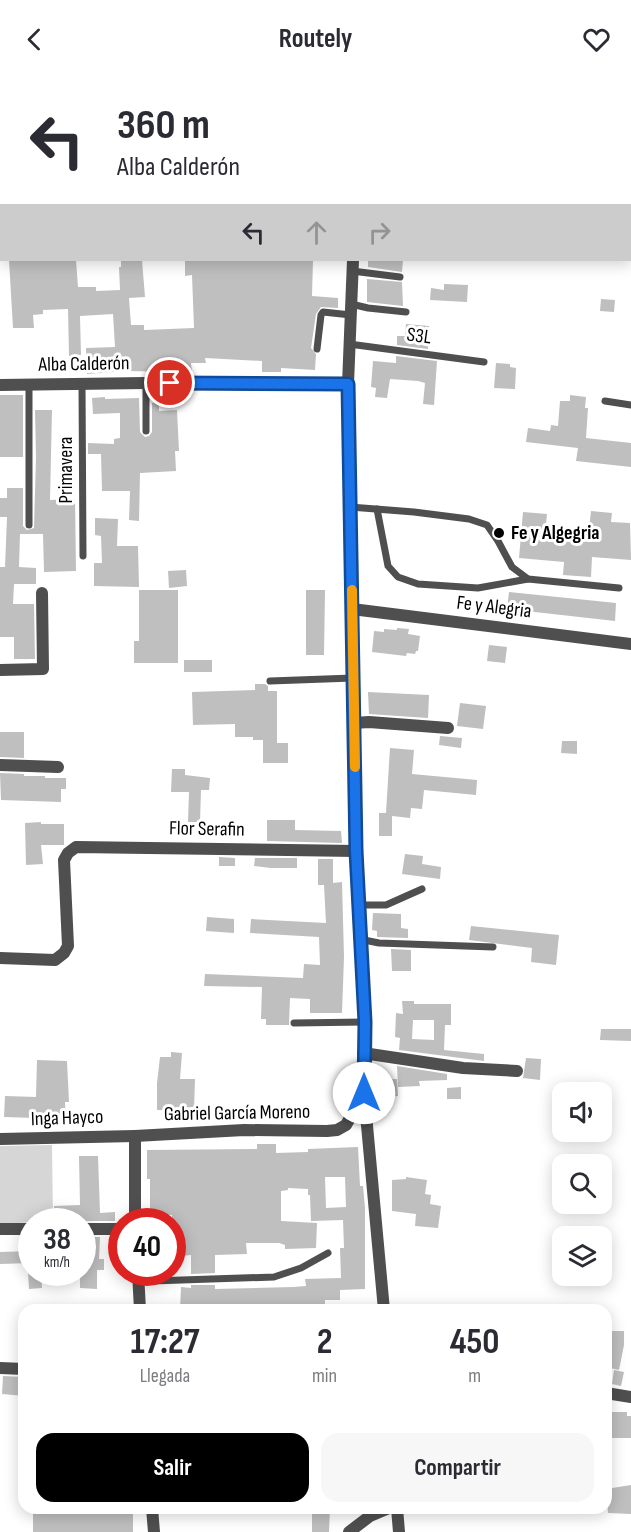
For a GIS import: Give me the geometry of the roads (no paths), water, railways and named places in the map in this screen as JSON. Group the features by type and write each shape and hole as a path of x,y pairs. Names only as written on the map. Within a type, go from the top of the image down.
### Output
{"street":[{"path":"353,265 348,384 356,851 365,1022 364,1093 383,1304"},
{"name":"Alba Calderón","path":"0,385 348,384"},
{"path":"0,670 43,669 42,593"},
{"name":"Fe y Alegria","path":"352,609 631,644"},
{"path":"354,723 448,728"},
{"path":"0,765 58,767"},
{"name":"Flor Serafin","path":"0,958 55,960 64,953 68,946 64,860 68,853 76,847 356,851"},
{"path":"363,1053 463,1068 517,1071"},
{"name":"Gabriel García Moreno","path":"135,1136 244,1130 337,1130 346,1125 364,1093"},
{"path":"135,1136 135,1208"},
{"name":"Inga Hayco","path":"0,1139 135,1136"},
{"path":"0,1229 18,1229"},
{"path":"139,1286 140,1304"},
{"path":"0,1368 18,1369"},
{"path":"612,1394 631,1397"},
{"path":"152,1514 154,1532"},
{"path":"349,1532 375,1514"},
{"path":"398,1514 399,1532"}],"lane":[{"path":"353,265 400,276"},
{"path":"317,349 323,312 368,308 406,312"},
{"name":"S3L","path":"349,344 484,362"},
{"path":"146,383 146,431"},
{"path":"29,384 29,525"},
{"name":"Primavera","path":"82,384 83,556"},
{"path":"604,401 631,405"},
{"path":"350,507 469,519 487,525 512,567 528,579"},
{"path":"377,510 388,566 398,577 418,584 478,588 528,579 619,588"},
{"path":"270,681 353,678"},
{"path":"358,905 386,905 422,889"},
{"path":"359,939 379,943 493,947"},
{"path":"294,1023 365,1022"},
{"path":"186,1280 274,1277 301,1268 328,1253"}],"place":[{"name":"Fe y Algegria","path":"499,533"}]}
